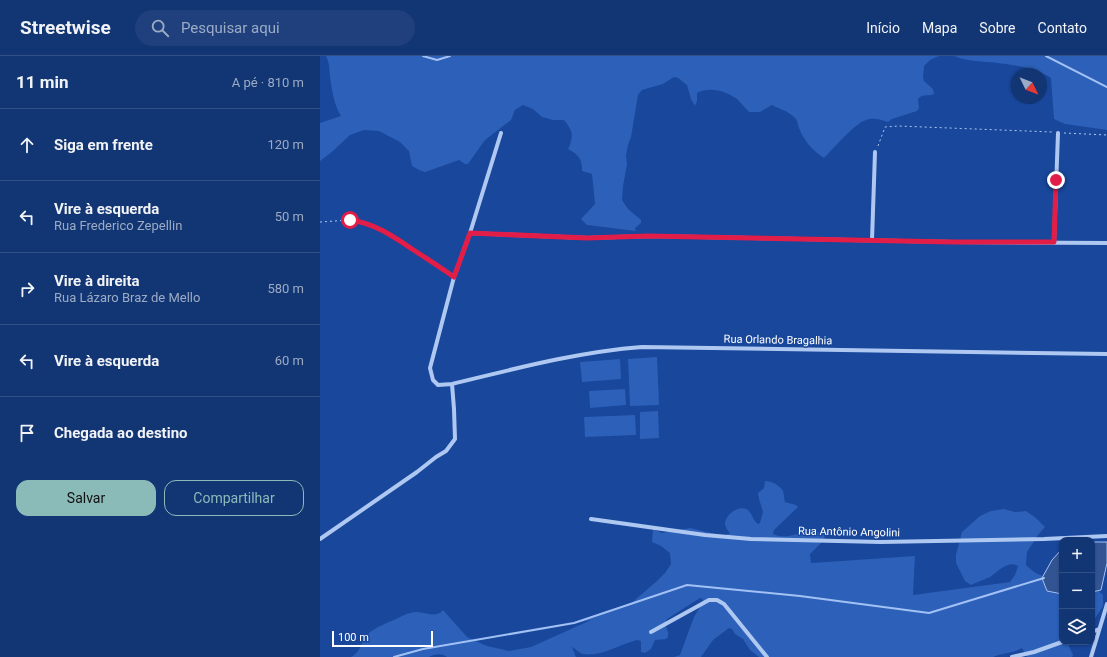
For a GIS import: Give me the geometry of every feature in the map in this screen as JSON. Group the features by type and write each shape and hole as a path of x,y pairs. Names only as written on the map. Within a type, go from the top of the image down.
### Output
{"street":[{"path":"320,539 446,451 455,440 452,384 436,383 433,380 430,368 454,277 470,233 501,133"},
{"path":"1054,242 1058,133"},
{"path":"872,240 876,152"},
{"path":"470,233 587,238 648,236 1107,243"},
{"name":"Rua Orlando Bragalhia","path":"452,384 556,359 642,347 1107,354"},
{"name":"Rua Antônio Angolini","path":"591,519 705,535 751,539 881,542 1044,539 1107,536"},
{"path":"651,632 709,600 717,600 724,604 767,657"},
{"path":"1091,657 1107,604"},
{"path":"1095,631 1099,629"},
{"path":"1012,657 1034,652 1059,643"}],"path":[{"path":"876,152 885,127 898,126 1107,135"},
{"path":"320,222 350,220 367,224 388,233 454,277"}],"shaded area":[{"path":"326,56 939,56 930,60 924,66 924,81 933,89 934,94 922,96 918,99 919,108 917,111 892,119 888,122 872,119 861,122 850,131 824,158 806,141 798,126 797,120 789,113 772,105 760,112 749,112 738,100 729,94 718,90 707,90 697,93 697,101 695,106 691,99 687,85 678,78 674,77 663,84 642,90 638,95 631,137 626,155 627,164 622,200 628,209 641,220 641,223 635,228 636,231 587,225 581,219 595,204 592,174 582,171 579,158 575,153 568,149 572,137 569,127 564,120 553,120 542,117 533,109 523,105 515,110 511,120 485,140 468,164 465,164 459,160 425,172 412,166 409,151 400,142 379,131 364,130 350,135 320,161 320,123 341,116 334,98 329,64"},
{"path":"954,56 1107,56 1107,130 1065,124 1054,119 1051,78 1047,76 1047,68 1027,68"},
{"path":"657,357 659,405 630,406 628,359"},
{"path":"620,359 621,379 582,382 580,362"},
{"path":"625,389 626,405 590,408 589,391"},
{"path":"658,411 659,438 640,439 640,412"},
{"path":"635,415 636,435 585,437 584,417"},
{"path":"765,481 778,485 783,491 785,502 798,507 774,530 773,534 778,536 789,536 815,531 824,535 825,539 810,554 811,563 915,556 913,595 1010,582 1015,575 1018,566 1011,564 990,577 971,585 965,581 956,563 956,555 962,532 980,516 991,511 1004,509 1015,512 1026,511 1045,527 1027,552 1026,565 1034,572 1042,576 1059,578 1059,645 1068,645 1073,655 1072,657 1027,657 1022,648 993,657 759,657 750,650 743,639 729,628 713,640 701,657 674,657 680,655 694,617 703,602 703,599 700,598 667,619 665,624 668,637 666,639 655,640 651,649 645,653 641,652 641,641 637,640 597,654 583,654 572,647 576,657 447,657 438,654 429,657 351,657 357,653 367,635 379,627 411,613 417,612 434,615 443,610 467,637 487,646 509,651 531,647 591,620 576,623 629,605 657,581 671,564 670,553 661,546 652,542 653,529 662,533 690,528 724,536 730,533 725,525 727,518 735,510 742,508 748,510 758,524 760,523 763,512 758,493 764,488"},
{"path":"1095,542 1107,542 1107,563 1101,590 1095,591"},
{"path":"1059,552 1059,593 1047,591 1042,578 1052,560"},
{"path":"1095,588 1103,595 1103,606 1095,618"}],"waterway":[{"path":"423,56 437,60 450,56"},
{"path":"1046,56 1107,87"},
{"path":"394,657 423,649 574,623 687,585 800,596 929,613 1044,578"}],"route":[{"path":"350,220 361,222 388,233 454,277 470,233 587,238 648,236 953,242 1054,242 1056,180"}]}
